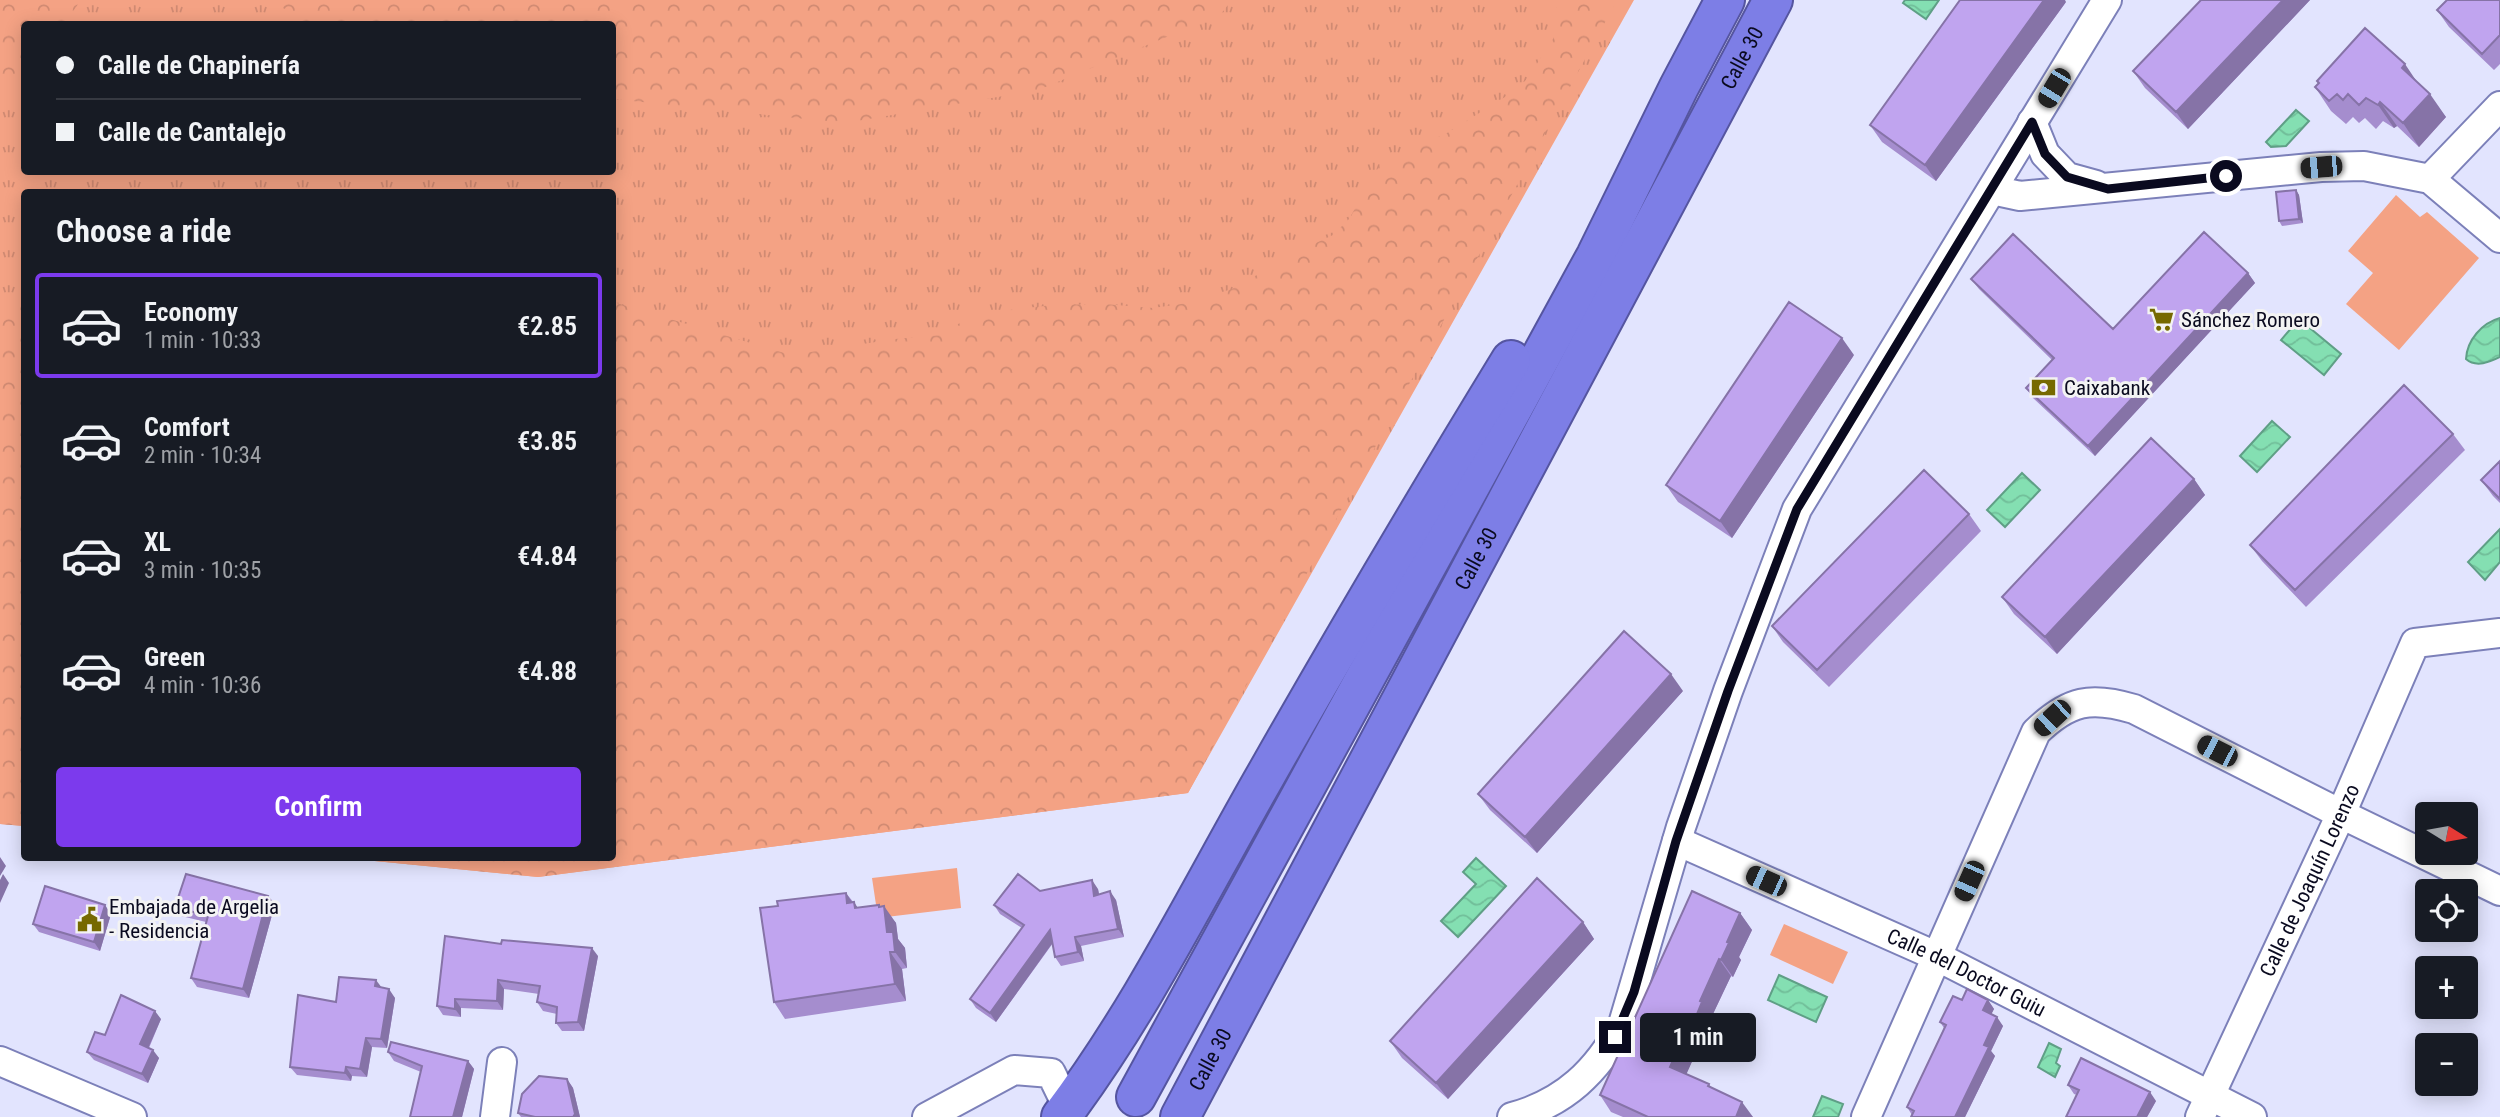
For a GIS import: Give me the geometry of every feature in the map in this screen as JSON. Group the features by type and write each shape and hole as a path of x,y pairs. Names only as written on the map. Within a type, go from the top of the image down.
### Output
{"highway":[{"name":"Calle 30","path":"1136,1097 1596,256 1725,0"},
{"name":"Calle 30","path":"1180,1117 1773,0"},
{"path":"1065,1112 1143,996 1263,780 1429,494 1679,87"}],"street":[{"path":"1512,1117 1547,1105 1565,1106 1608,1051 1623,1024 1676,841 1728,691 1797,509 2107,0"},
{"path":"2430,179 2500,106"},
{"path":"2032,122 2045,154 2067,177 2108,189"},
{"path":"1992,190 2021,196 2321,167 2364,166 2430,179 2500,238"},
{"name":"Calle de Joaquín Lorenzo","path":"2205,1107 2341,814 2415,643 2500,633"},
{"path":"1866,1117 2036,732 2069,706 2098,701 2134,709 2500,891"},
{"name":"Calle del Doctor Guiu","path":"1676,841 1936,956 2205,1107 2252,1117"},
{"path":"0,1061 132,1117"},
{"path":"495,1117 502,1062"},
{"path":"927,1117 1013,1070 1051,1073 1065,1112"}],"green space":[{"path":"0,0 1634,0 1188,793 538,877 375,861 616,861 616,189 21,189 21,826 0,824"},
{"path":"0,0 81,0 66,21 21,21 21,79 0,100"},
{"path":"266,0 1232,0 1220,15 1038,90 845,123 616,99 616,21 290,21 285,9"},
{"path":"1557,0 1617,0 1188,793 538,877 375,861 616,861 616,303 791,355 895,339 942,335 970,316 1000,311 1052,305 1104,304 1153,308 1181,304 1232,289 1333,235 1349,219 1381,163 1447,133 1513,92 1527,79 1553,39"},
{"path":"2396,195 2420,217 2427,212 2479,258 2399,350 2346,304 2373,273 2348,251"},
{"path":"21,297 21,826 0,824 0,305"},
{"path":"957,868 961,908 878,918 872,878"},
{"path":"1784,924 1848,952 1833,984 1770,955"}],"water":[{"path":"1905,0 1939,0 1926,19 1903,3"},
{"path":"2296,110 2309,121 2286,146 2271,147 2266,142"},
{"path":"2500,318 2500,357 2479,364 2466,359 2472,339 2487,324"},
{"path":"2299,319 2341,354 2324,375 2281,340"},
{"path":"2272,421 2290,437 2257,472 2240,456"},
{"path":"2022,473 2040,490 2005,527 1987,510"},
{"path":"2500,529 2500,562 2485,580 2468,562"},
{"path":"1476,858 1506,886 1458,937 1441,921 1476,884 1463,872"},
{"path":"1779,975 1827,997 1816,1022 1768,1000"},
{"path":"2049,1043 2061,1049 2056,1063 2060,1066 2055,1077 2038,1067"},
{"path":"1822,1096 1843,1104 1838,1117 1813,1117"}],"building":[{"path":"1960,0 2044,0 1925,165 1870,125"},
{"path":"2201,0 2283,0 2176,112 2133,71"},
{"path":"2447,0 2500,0 2500,35 2482,54 2437,10"},
{"path":"2365,28 2405,64 2402,68 2430,94 2403,123 2380,102 2378,105 2366,98 2359,105 2348,94 2343,100 2337,94 2329,101 2315,87 2319,83 2317,81"},
{"path":"2296,190 2299,219 2279,221 2276,192"},
{"path":"2204,232 2248,273 2088,446 2026,388 2054,358 1971,279 2013,234 2113,329"},
{"path":"1789,302 1842,338 1720,521 1666,485"},
{"path":"2404,385 2453,434 2295,590 2250,545"},
{"path":"2151,438 2194,479 2045,637 2002,597"},
{"path":"2500,461 2500,499 2481,480"},
{"path":"1924,470 1969,514 1817,670 1772,626"},
{"path":"1624,631 1671,674 1525,837 1478,794"},
{"path":"186,874 268,896 243,989 191,978 208,916 175,907"},
{"path":"1018,874 1040,891 1092,880 1094,896 1110,891 1118,929 1075,937 1078,952 1055,957 1050,930 990,1013 970,999 1024,925 994,905"},
{"path":"1537,878 1583,922 1436,1083 1390,1041"},
{"path":"45,886 105,905 94,942 33,924"},
{"path":"1692,891 1740,913 1727,942 1729,943 1700,1001 1702,1002 1695,1019 1692,1018 1670,1067 1742,1102 1736,1117 1648,1117 1600,1095"},
{"path":"846,893 847,903 854,902 855,908 884,906 887,932 893,932 895,952 890,952 895,984 774,1002 760,908 778,906 777,901"},
{"path":"445,936 501,944 502,940 592,948 578,1022 556,1023 557,1007 537,1002 540,986 498,980 497,1001 455,999 455,1009 437,1006"},
{"path":"339,977 376,980 375,986 389,989 381,1039 366,1038 360,1069 346,1067 345,1073 290,1067 298,995 336,1002"},
{"path":"1967,989 1988,1000 1983,1010 1997,1017 1984,1045 1989,1047 1955,1117 1911,1117 1914,1111 1907,1107 1946,1025 1940,1022 1953,996 1962,1000"},
{"path":"121,995 155,1011 140,1044 153,1050 142,1074 87,1052 95,1032 105,1035"},
{"path":"391,1042 468,1061 453,1117 410,1117 422,1066 388,1052"},
{"path":"2081,1058 2150,1092 2137,1117 2066,1117 2079,1090 2068,1085"},
{"path":"539,1076 567,1079 575,1114 573,1117 535,1117 518,1113 522,1094"}],"place":[{"name":"Sánchez Romero","path":"2161,320"},
{"name":"Caixabank","path":"2044,388"},
{"name":"Embajada de Argelia - Residencia","path":"89,919"}],"route":[{"path":"1615,1037 1623,1024 1634,992 1676,841 1728,691 1797,509 2032,122 2045,154 2067,177 2108,189 2226,176"}]}
